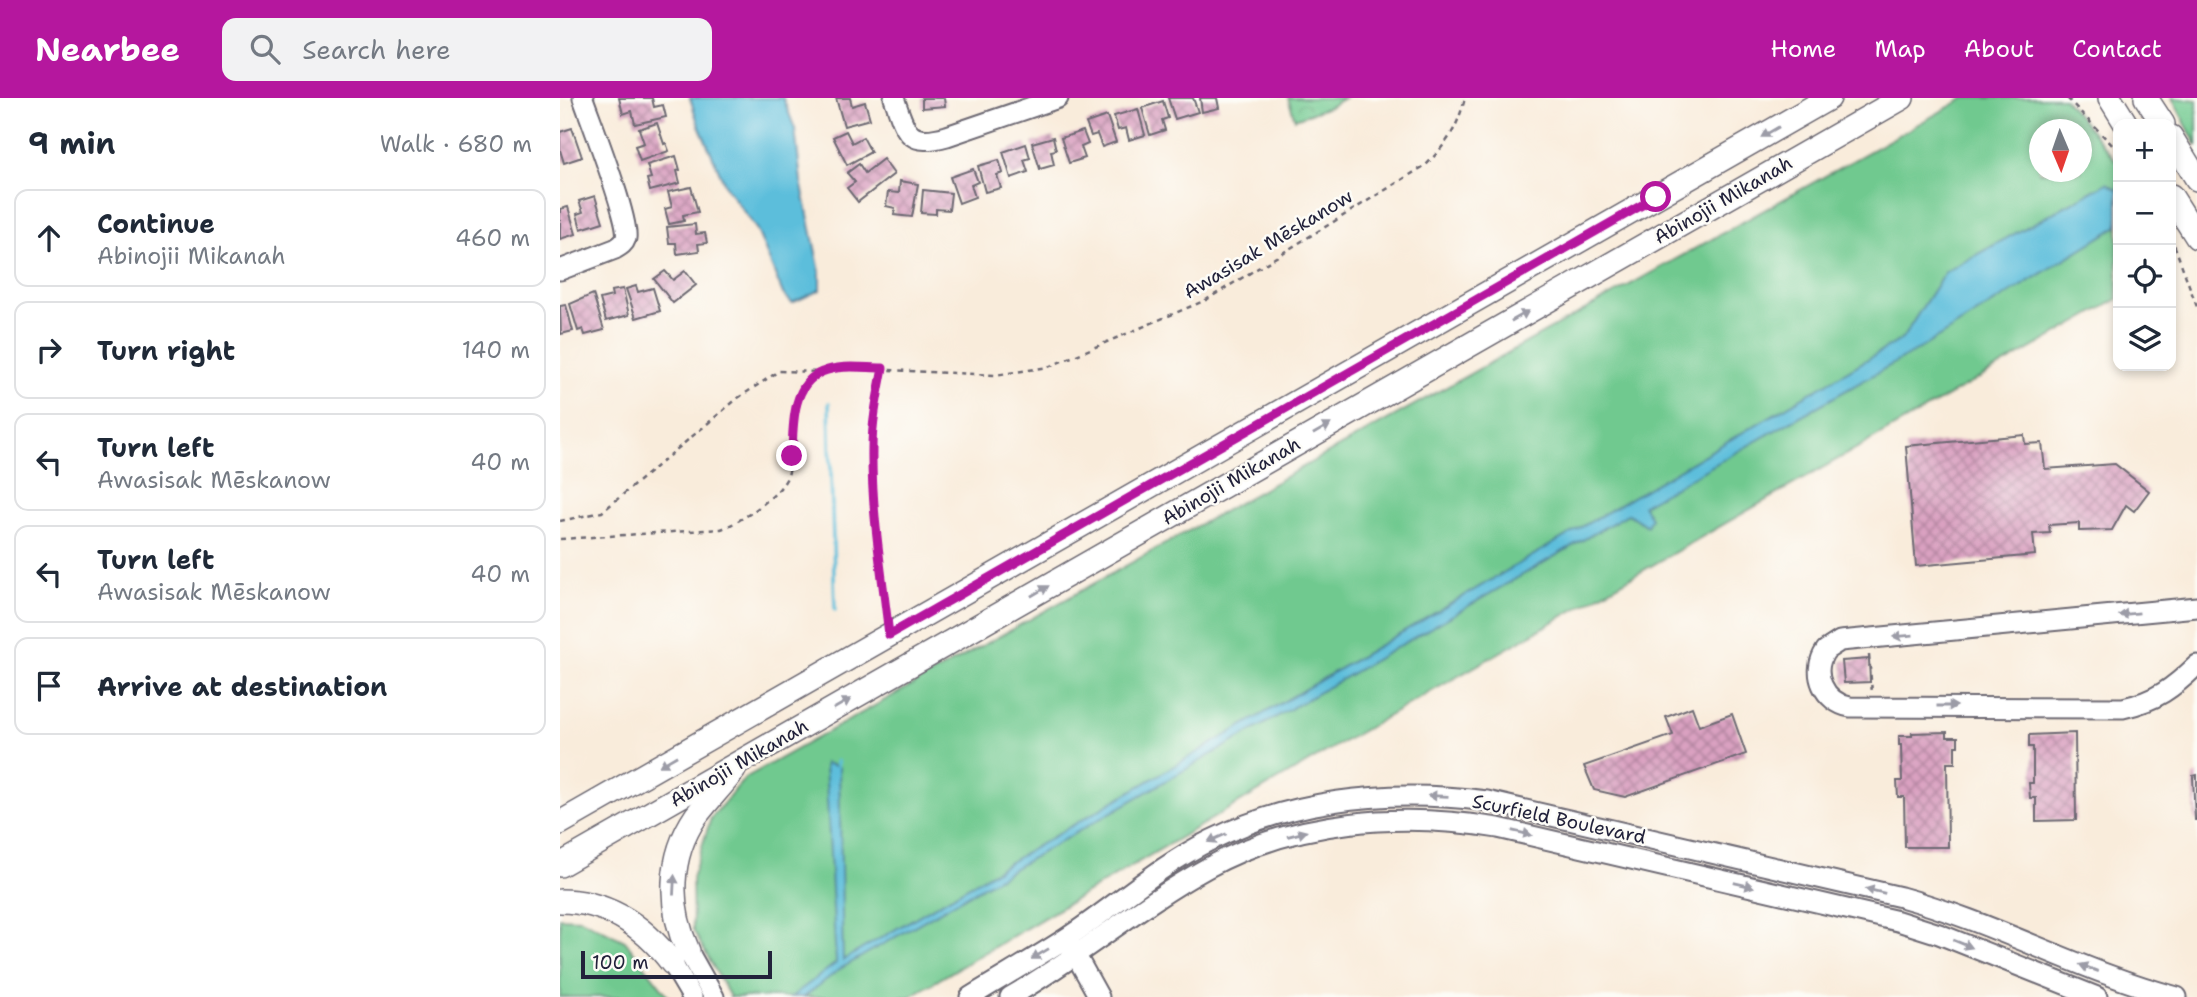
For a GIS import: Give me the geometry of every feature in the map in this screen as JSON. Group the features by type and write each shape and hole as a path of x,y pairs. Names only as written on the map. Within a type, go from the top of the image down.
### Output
{"main road":[{"name":"Abinojii Mikanah","path":"560,823 1829,98"},
{"name":"Abinojii Mikanah","path":"560,865 1902,98"},
{"path":"2110,98 2123,119"},
{"path":"2146,98 2160,119"},
{"path":"2176,145 2197,179"},
{"path":"2176,203 2197,237"},
{"path":"680,957 674,905 675,868 679,852 695,818 740,762"},
{"path":"560,901 598,906 633,922 659,947 680,957"}],"street":[{"path":"560,270 615,249 622,245 626,234 622,211 583,98"},
{"path":"894,98 910,136 918,140 932,140 1058,98"},
{"path":"2197,608 1840,641 1822,654 1819,670 1820,682 1831,699 1850,708 2123,708 2161,696 2197,665"},
{"name":"Scurfield Boulevard","path":"1010,997 1051,974 1071,946 1185,855 1212,840 1258,821 1329,801 1386,795 1451,797 1531,811 1927,904 2141,988 2177,997"},
{"name":"Scurfield Boulevard","path":"970,997 1071,946 1208,868 1266,843 1358,821 1423,819 1454,820 1499,828 1898,921 1939,934 2097,997"},
{"path":"1071,946 1099,997"},
{"path":"680,957 692,997"},
{"path":"680,957 714,997"}],"path":[{"name":"Awasisak Mēskanow","path":"560,521 602,512 738,398 779,371 820,372 845,368 883,368 995,375 1028,371 1069,359 1195,305 1426,165 1448,143 1459,122 1465,98"},
{"path":"2067,98 2113,146"},
{"path":"2174,245 2197,307"},
{"path":"883,368 872,444 872,472 889,635"},
{"path":"560,539 721,529 732,526 784,484 790,467 799,396 820,372"},
{"path":"1868,639 1873,707"}],"green space":[{"path":"1288,98 1344,98 1329,107 1295,119"},
{"path":"1965,98 2064,98 2081,119 2029,119 2029,182 2092,182 2092,132 2113,157 2113,302 1336,746 909,997 730,997 693,930 692,878 711,818 745,778"},
{"path":"2172,98 2197,100 2197,146"},
{"path":"560,918 581,919 625,941 669,997 560,997"}],"water":[{"path":"690,98 783,98 795,129 801,181 820,272 820,290 792,303 783,294 757,230 726,187"},
{"path":"2107,183 2113,187 2113,229 1921,348 1643,505 1651,518 1647,526 1628,514 840,969 804,997 791,997 836,963 825,763 839,767 843,960 1902,339 1945,272"}],"building":[{"path":"619,98 652,98 654,107 663,105 666,117 635,124 632,111 623,114"},
{"path":"836,98 850,98 852,106 865,102 870,119 844,126"},
{"path":"922,98 944,98 945,106 922,108"},
{"path":"1168,98 1193,98 1198,112 1175,119"},
{"path":"1200,98 1217,98 1219,108 1202,112"},
{"path":"1163,101 1168,118 1162,120 1165,130 1150,135 1142,108"},
{"path":"1138,109 1145,135 1129,140 1126,128 1118,130 1114,116"},
{"path":"1107,116 1116,142 1102,147 1097,134 1091,136 1086,123"},
{"path":"657,123 669,151 640,161 635,146 644,143 639,129"},
{"path":"572,128 582,157 564,163 560,150 560,132"},
{"path":"846,131 852,143 863,137 871,152 847,165 833,137"},
{"path":"1083,131 1088,144 1081,147 1085,158 1069,163 1061,138"},
{"path":"1053,137 1056,150 1051,151 1054,165 1040,169 1032,143"},
{"path":"1026,144 1030,158 1024,160 1028,172 1011,178 1003,152"},
{"path":"676,156 680,183 650,191 647,179 651,178 647,165"},
{"path":"883,159 894,174 858,202 847,188 855,182 847,173 859,164 865,173"},
{"path":"999,160 1003,173 997,175 1001,188 985,192 978,166"},
{"path":"973,169 978,182 971,185 975,197 959,203 950,177"},
{"path":"900,181 918,184 912,217 894,215 895,208 886,206 888,192 899,193"},
{"path":"691,187 698,212 683,215 684,221 669,224 665,209 672,207 668,192"},
{"path":"923,190 951,193 949,210 936,209 936,214 921,213"},
{"path":"595,196 603,222 581,229 577,214 583,212 579,201"},
{"path":"568,207 576,234 560,239 560,209"},
{"path":"695,224 696,234 705,233 707,243 698,244 699,251 677,254 676,243 669,243 667,227"},
{"path":"665,271 673,280 685,271 696,285 673,303 654,279"},
{"path":"636,286 638,292 653,288 660,311 636,318 626,289"},
{"path":"623,289 629,315 606,321 600,299 612,296 611,291"},
{"path":"593,294 604,330 585,335 583,329 578,331 570,304"},
{"path":"566,305 573,331 561,334 560,306"},
{"path":"2024,435 2025,444 2042,443 2045,469 2115,464 2149,491 2134,511 2126,505 2112,530 2079,531 2079,523 2049,525 2050,533 2033,534 2035,555 1916,566 1906,446"},
{"path":"1869,659 1870,682 1844,683 1842,661"},
{"path":"1692,707 1699,726 1732,714 1746,754 1625,797 1594,790 1584,766 1673,735 1666,717"},
{"path":"1947,732 1947,737 1958,737 1955,763 1947,763 1948,847 1905,847 1904,797 1898,797 1897,781 1902,781 1899,736"},
{"path":"2075,733 2076,820 2036,821 2036,798 2030,798 2029,783 2033,783 2033,747 2029,747 2029,735"},
{"path":"2197,775 2197,820 2195,820 2193,776"}],"waterway":[{"path":"829,403 835,610"},
{"path":"837,761 837,767"}],"route":[{"path":"792,456 796,404 812,379 820,372 833,369 883,368 872,444 872,472 889,635 1656,197"}]}
